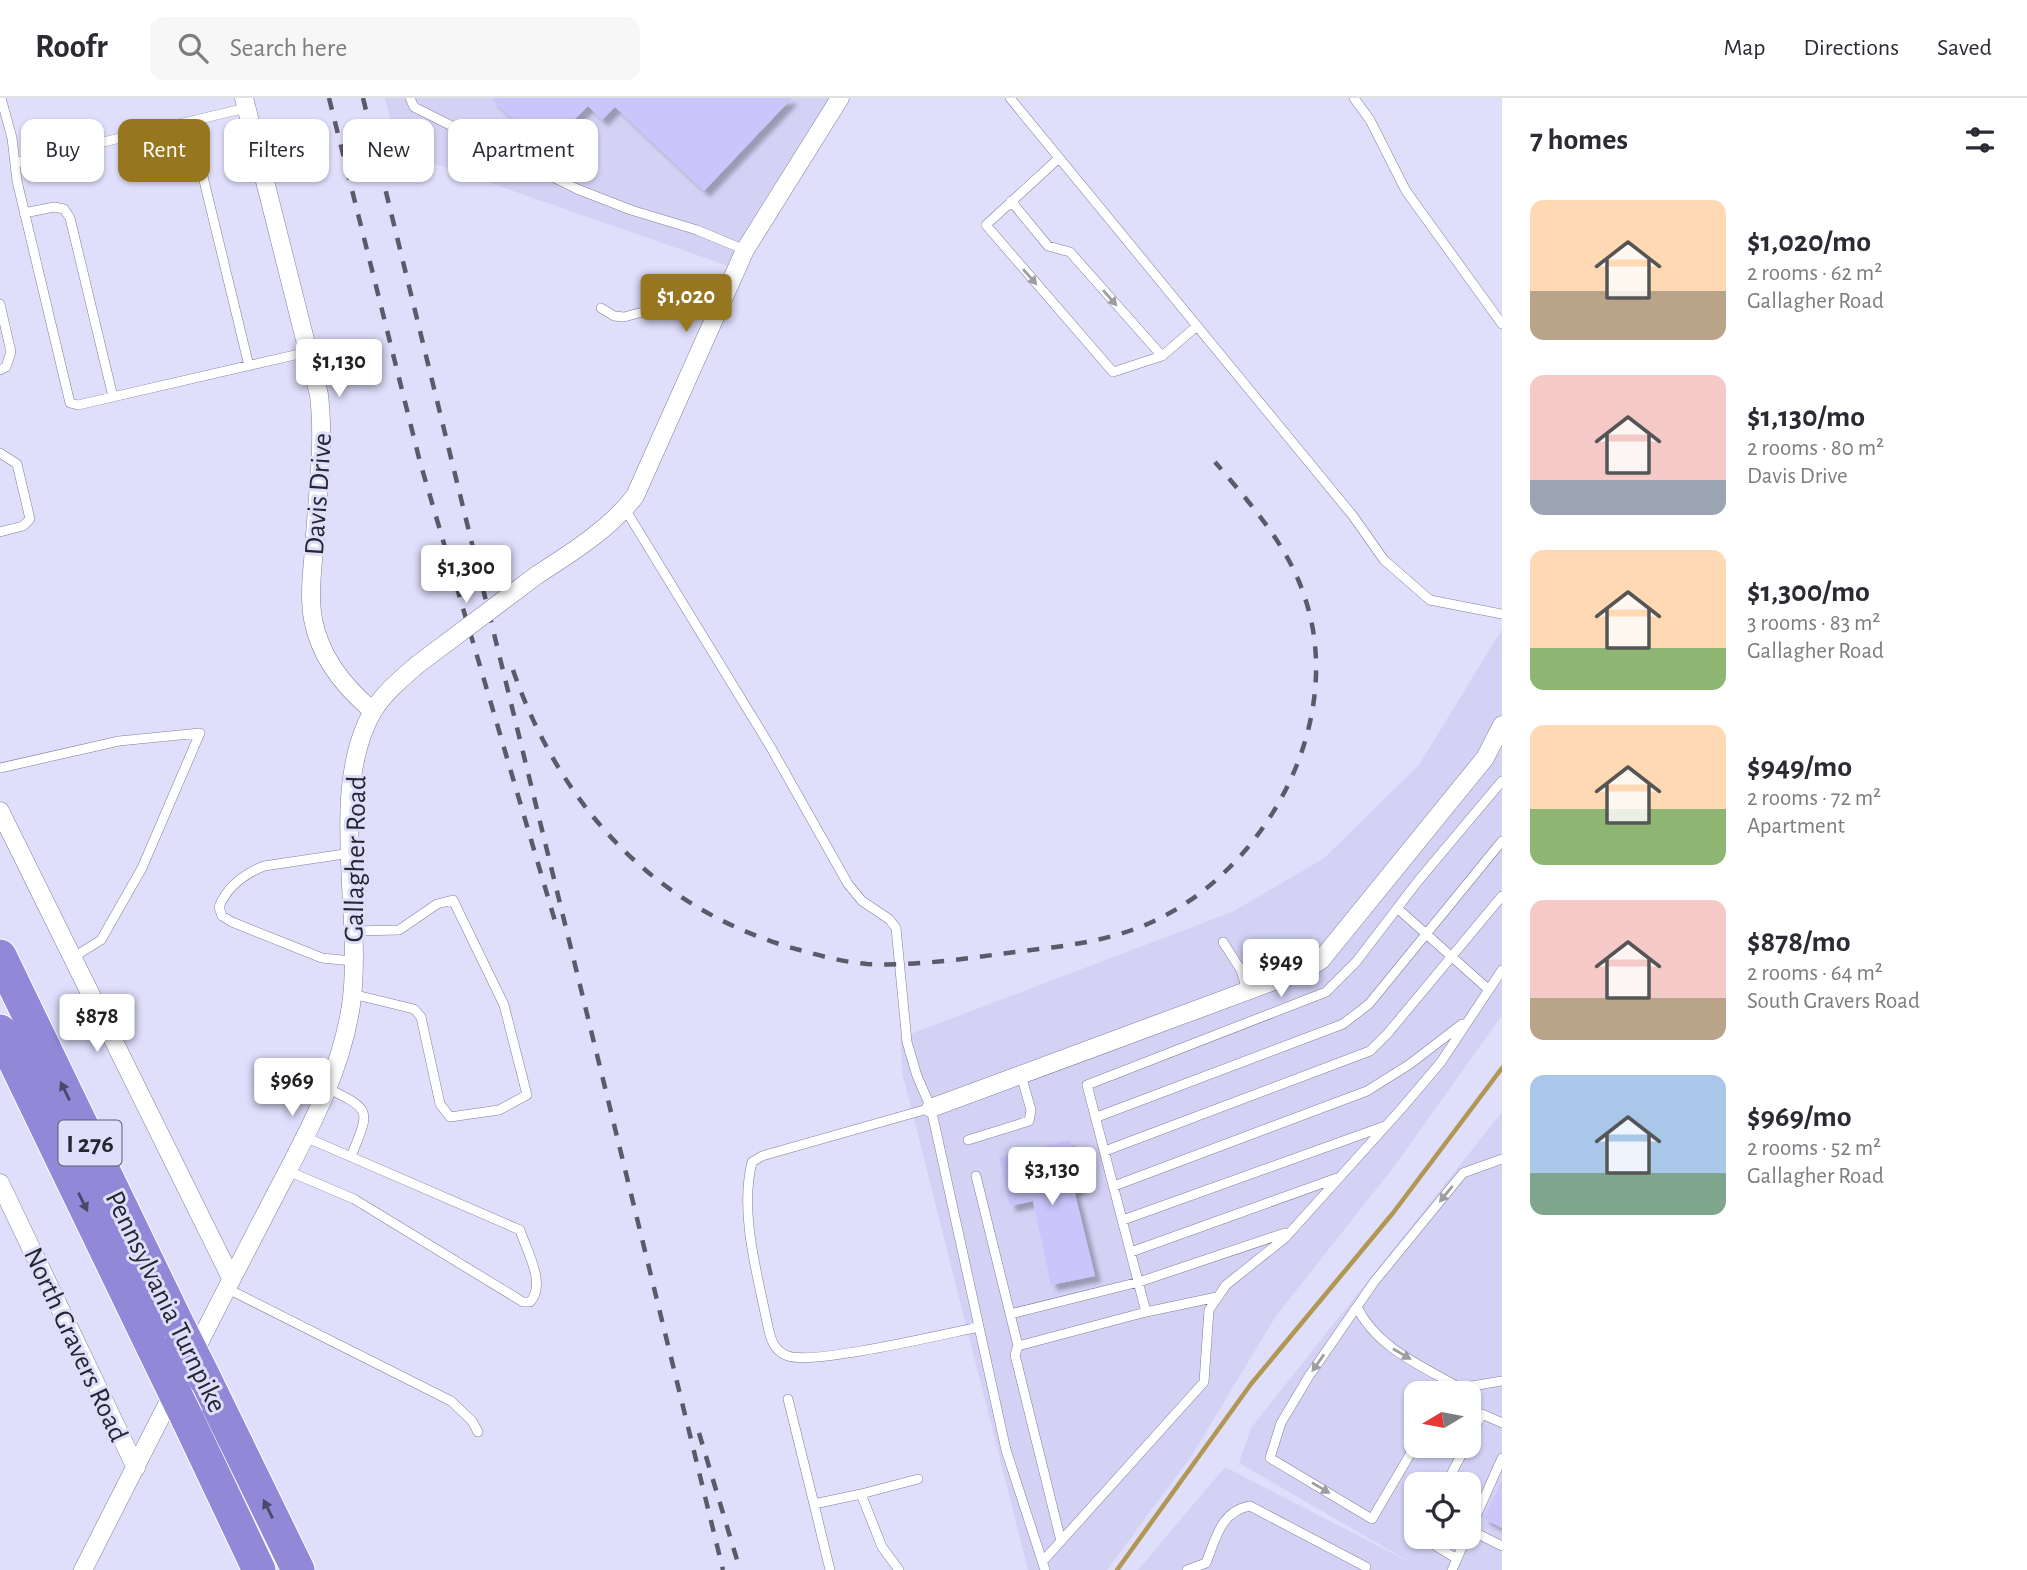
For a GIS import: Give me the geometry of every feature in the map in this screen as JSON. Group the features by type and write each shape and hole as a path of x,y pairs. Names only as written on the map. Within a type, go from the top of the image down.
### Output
{"highway":[{"name":"Pennsylvania Turnpike","path":"0,956 298,1570"},
{"name":"Pennsylvania Turnpike","path":"0,1031 260,1570"}],"street":[{"name":"Gallagher Road","path":"83,1570 305,1137 340,1056 352,994 351,853 356,757 373,711 393,686 417,665 537,575 573,552 625,509 635,496 745,250 840,98"},
{"name":"Davis Drive","path":"245,103 308,352 323,427 312,577 313,620 327,659 348,691 373,711"},
{"path":"931,1108 1309,968 1321,960 1485,758 1502,724"},
{"path":"0,811 229,1283"},
{"name":"North Gravers Road","path":"0,1183 135,1468"}],"lane":[{"path":"1,98 24,213 70,403 78,405 308,352"},
{"path":"410,98 414,107 577,189 631,210 697,230 745,250"},
{"path":"1010,98 1353,516 1384,560 1430,600 1502,614"},
{"path":"1354,98 1370,120 1406,191 1502,324"},
{"path":"15,163 245,103"},
{"path":"1059,158 986,225 1113,372 1162,356 1197,326"},
{"path":"204,182 248,366"},
{"path":"1011,201 1048,246 1070,252 1162,356"},
{"path":"24,213 54,207 64,209 70,219 113,397"},
{"path":"601,308 614,316 624,317 695,298 725,294"},
{"path":"0,304 11,352 6,367 0,370"},
{"path":"0,453 18,464 30,519 23,526 0,532"},
{"path":"625,509 770,746 848,884 862,901 889,919 895,928 907,1042 917,1076 931,1108 1006,1450 1044,1566"},
{"path":"0,768 119,741 200,733 142,868 101,940 71,959"},
{"path":"1146,1312 1087,1085 1326,992 1356,962 1502,781"},
{"path":"1097,1117 1343,1024 1369,1004 1502,841"},
{"path":"351,853 264,866 251,872 223,898 219,907 222,916 232,922 322,958 352,961"},
{"path":"1105,1151 1370,1051 1502,896"},
{"path":"352,994 414,1009 421,1017 440,1104 450,1117 499,1110 527,1095 504,1006 453,900 437,904 399,930 353,930"},
{"path":"1397,908 1488,989"},
{"path":"1223,942 1241,970 1247,991"},
{"path":"1044,1566 1061,1541 1204,1382 1209,1310 1226,1285 1290,1231 1386,1125 1441,1062 1502,970"},
{"path":"1114,1186 1367,1091 1410,1064 1467,1020"},
{"path":"968,1140 1028,1121 1031,1110 1021,1075"},
{"path":"327,1088 356,1102 364,1110 366,1119 351,1157"},
{"path":"931,1108 762,1156 752,1162 748,1180 748,1208 768,1327 772,1343 779,1352 791,1357 850,1352 979,1327"},
{"path":"1123,1220 1386,1125"},
{"path":"288,1171 354,1199 523,1302 530,1302 536,1295 538,1284 520,1230 305,1137"},
{"path":"1408,1458 1372,1519 1270,1458 1281,1423 1357,1307 1463,1173 1502,1159"},
{"path":"976,1176 1018,1346 1015,1355 1061,1541"},
{"path":"1131,1252 1340,1177"},
{"path":"1010,1314 1139,1282 1290,1231"},
{"path":"229,1283 452,1401 472,1420 478,1432"},
{"path":"1018,1346 1146,1312 1217,1297"},
{"path":"1357,1307 1364,1322 1387,1346 1442,1381"},
{"path":"1481,1385 1502,1381"},
{"path":"788,1399 830,1570"},
{"path":"1481,1416 1502,1423"},
{"path":"1481,1505 1502,1458"},
{"path":"814,1504 918,1479"},
{"path":"861,1494 882,1547 899,1570"},
{"path":"1186,1570 1206,1563 1225,1519 1237,1508 1250,1506 1368,1569"},
{"path":"1481,1539 1502,1546"},
{"path":"1436,1549 1457,1566 1463,1549"}],"shaded area":[{"path":"385,98 842,98 737,269 487,182 598,182 598,119 448,119 448,168 434,164 434,119 390,119"},
{"path":"1502,629 1502,1015 1396,1164 1276,1316 1192,1455 1107,1570 1028,1570 903,1076 900,1038 1232,912 1323,859 1419,765"},
{"path":"1502,1112 1502,1570 1138,1570 1225,1467 1417,1566 1239,1463 1251,1428"}],"building":[{"path":"491,98 792,98 704,191 615,107 602,120 588,106 575,119 512,119"},
{"path":"1070,1140 1079,1188 1074,1190 1095,1276 1051,1285 1033,1201 1010,1206 999,1157"},
{"path":"1502,1481 1502,1528 1483,1518"}],"waterway":[{"path":"1117,1570 1251,1384 1393,1213 1502,1068"}],"railway":[{"path":"329,98 420,462 557,928"},
{"path":"363,98 723,1570"},
{"path":"513,670 532,718 556,764 584,805 616,843 653,876 694,905 739,929 789,947 828,957 857,963 884,964 967,958 1067,945 1116,935 1178,908 1219,878 1254,839 1283,795 1303,747 1314,696 1315,645 1297,576 1266,524 1215,462"},
{"path":"699,1433 740,1570"}]}
